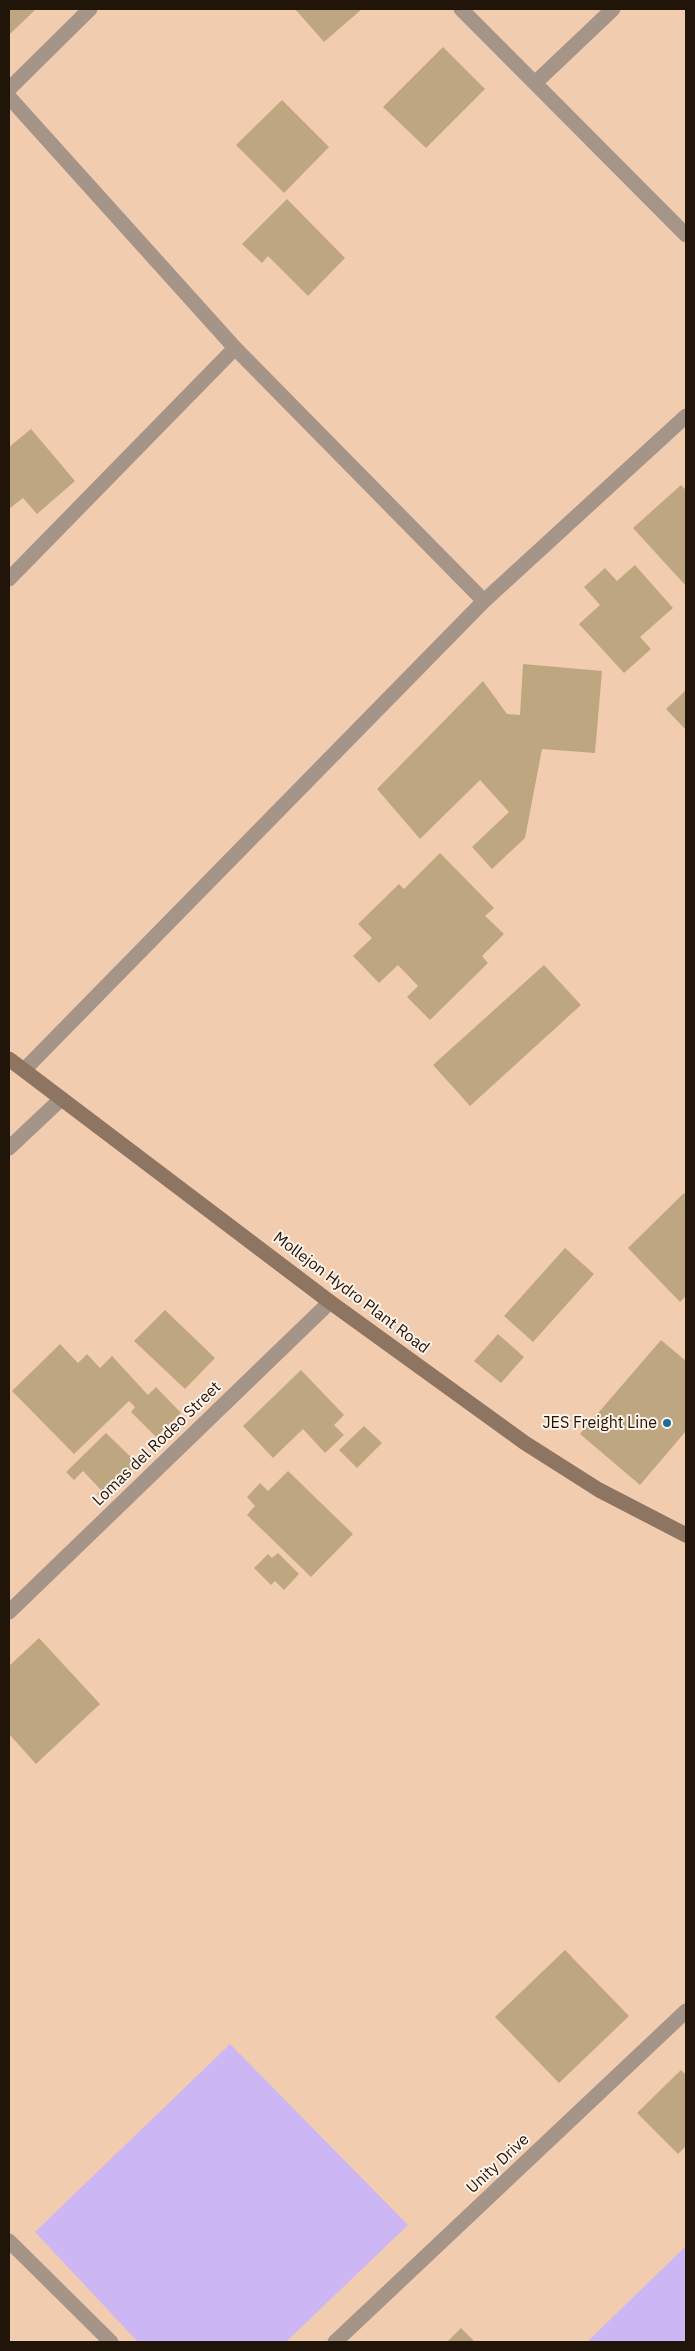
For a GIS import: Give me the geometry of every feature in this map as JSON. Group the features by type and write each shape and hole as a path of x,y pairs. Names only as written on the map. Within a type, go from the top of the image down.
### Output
{"street":[{"path":"9,90 90,9"},
{"path":"461,9 686,235"},
{"path":"535,83 613,9"},
{"path":"9,97 235,348 484,601"},
{"path":"9,578 235,348"},
{"path":"24,1070 484,601 686,416"},
{"name":"Mollejon Hydro Plant Road","path":"9,1059 207,1207 330,1302 524,1443 599,1490 686,1535"},
{"path":"9,1148 61,1099"},
{"name":"Lomas del Rodeo Street","path":"9,1612 330,1302"},
{"name":"Unity Drive","path":"335,2342 686,2011"},
{"path":"9,2241 111,2342"}],"shaded area":[{"path":"230,2044 408,2225 286,2342 138,2342 35,2232"},
{"path":"686,2246 686,2342 587,2342"}],"building":[{"path":"9,9 36,9 9,35"},
{"path":"295,9 362,9 324,42"},
{"path":"443,47 485,89 426,148 383,107"},
{"path":"282,100 329,147 284,193 236,145"},
{"path":"287,199 345,258 308,296 268,256 262,263 242,244"},
{"path":"31,429 75,481 37,514 23,498 9,509 9,447"},
{"path":"681,485 686,490 686,586 633,528"},
{"path":"635,565 673,608 640,637 651,649 624,673 579,624 600,605 584,587 605,568 617,581"},
{"path":"523,664 602,671 595,753 542,749 525,838 492,869 472,847 509,812 480,780 420,839 377,789 483,681 507,714 520,715"},
{"path":"686,690 686,730 666,709"},
{"path":"440,853 494,908 485,916 504,934 482,956 488,963 430,1020 407,997 418,986 398,965 379,983 353,956 372,938 358,924 399,884 404,889"},
{"path":"544,965 581,1005 470,1106 433,1065"},
{"path":"684,1193 686,1196 686,1296 680,1302 628,1248"},
{"path":"565,1248 594,1274 533,1342 504,1316"},
{"path":"165,1310 215,1358 185,1389 134,1341"},
{"path":"498,1334 524,1357 501,1383 474,1361"},
{"path":"661,1340 686,1361 686,1431 640,1485 580,1434"},
{"path":"60,1344 78,1363 87,1354 100,1368 112,1356 148,1395 156,1387 181,1413 156,1437 131,1412 135,1407 129,1401 74,1454 12,1391"},
{"path":"301,1370 344,1415 334,1425 344,1435 325,1453 303,1429 273,1458 243,1426"},
{"path":"364,1426 382,1443 357,1468 339,1450"},
{"path":"106,1433 138,1464 103,1499 97,1494 101,1490 83,1471 74,1480 66,1472"},
{"path":"288,1471 353,1534 311,1577 247,1515 255,1506 247,1497 260,1483 268,1491"},
{"path":"278,1553 299,1574 284,1590 275,1581 271,1585 254,1568 268,1554 272,1558"},
{"path":"39,1638 100,1704 36,1764 9,1734 9,1666"},
{"path":"565,1950 629,2016 559,2083 495,2017"},
{"path":"681,2070 686,2075 686,2146 678,2154 637,2113"},
{"path":"461,2328 475,2342 447,2342"}],"place":[{"name":"JES Freight Line","path":"667,1423"}]}
